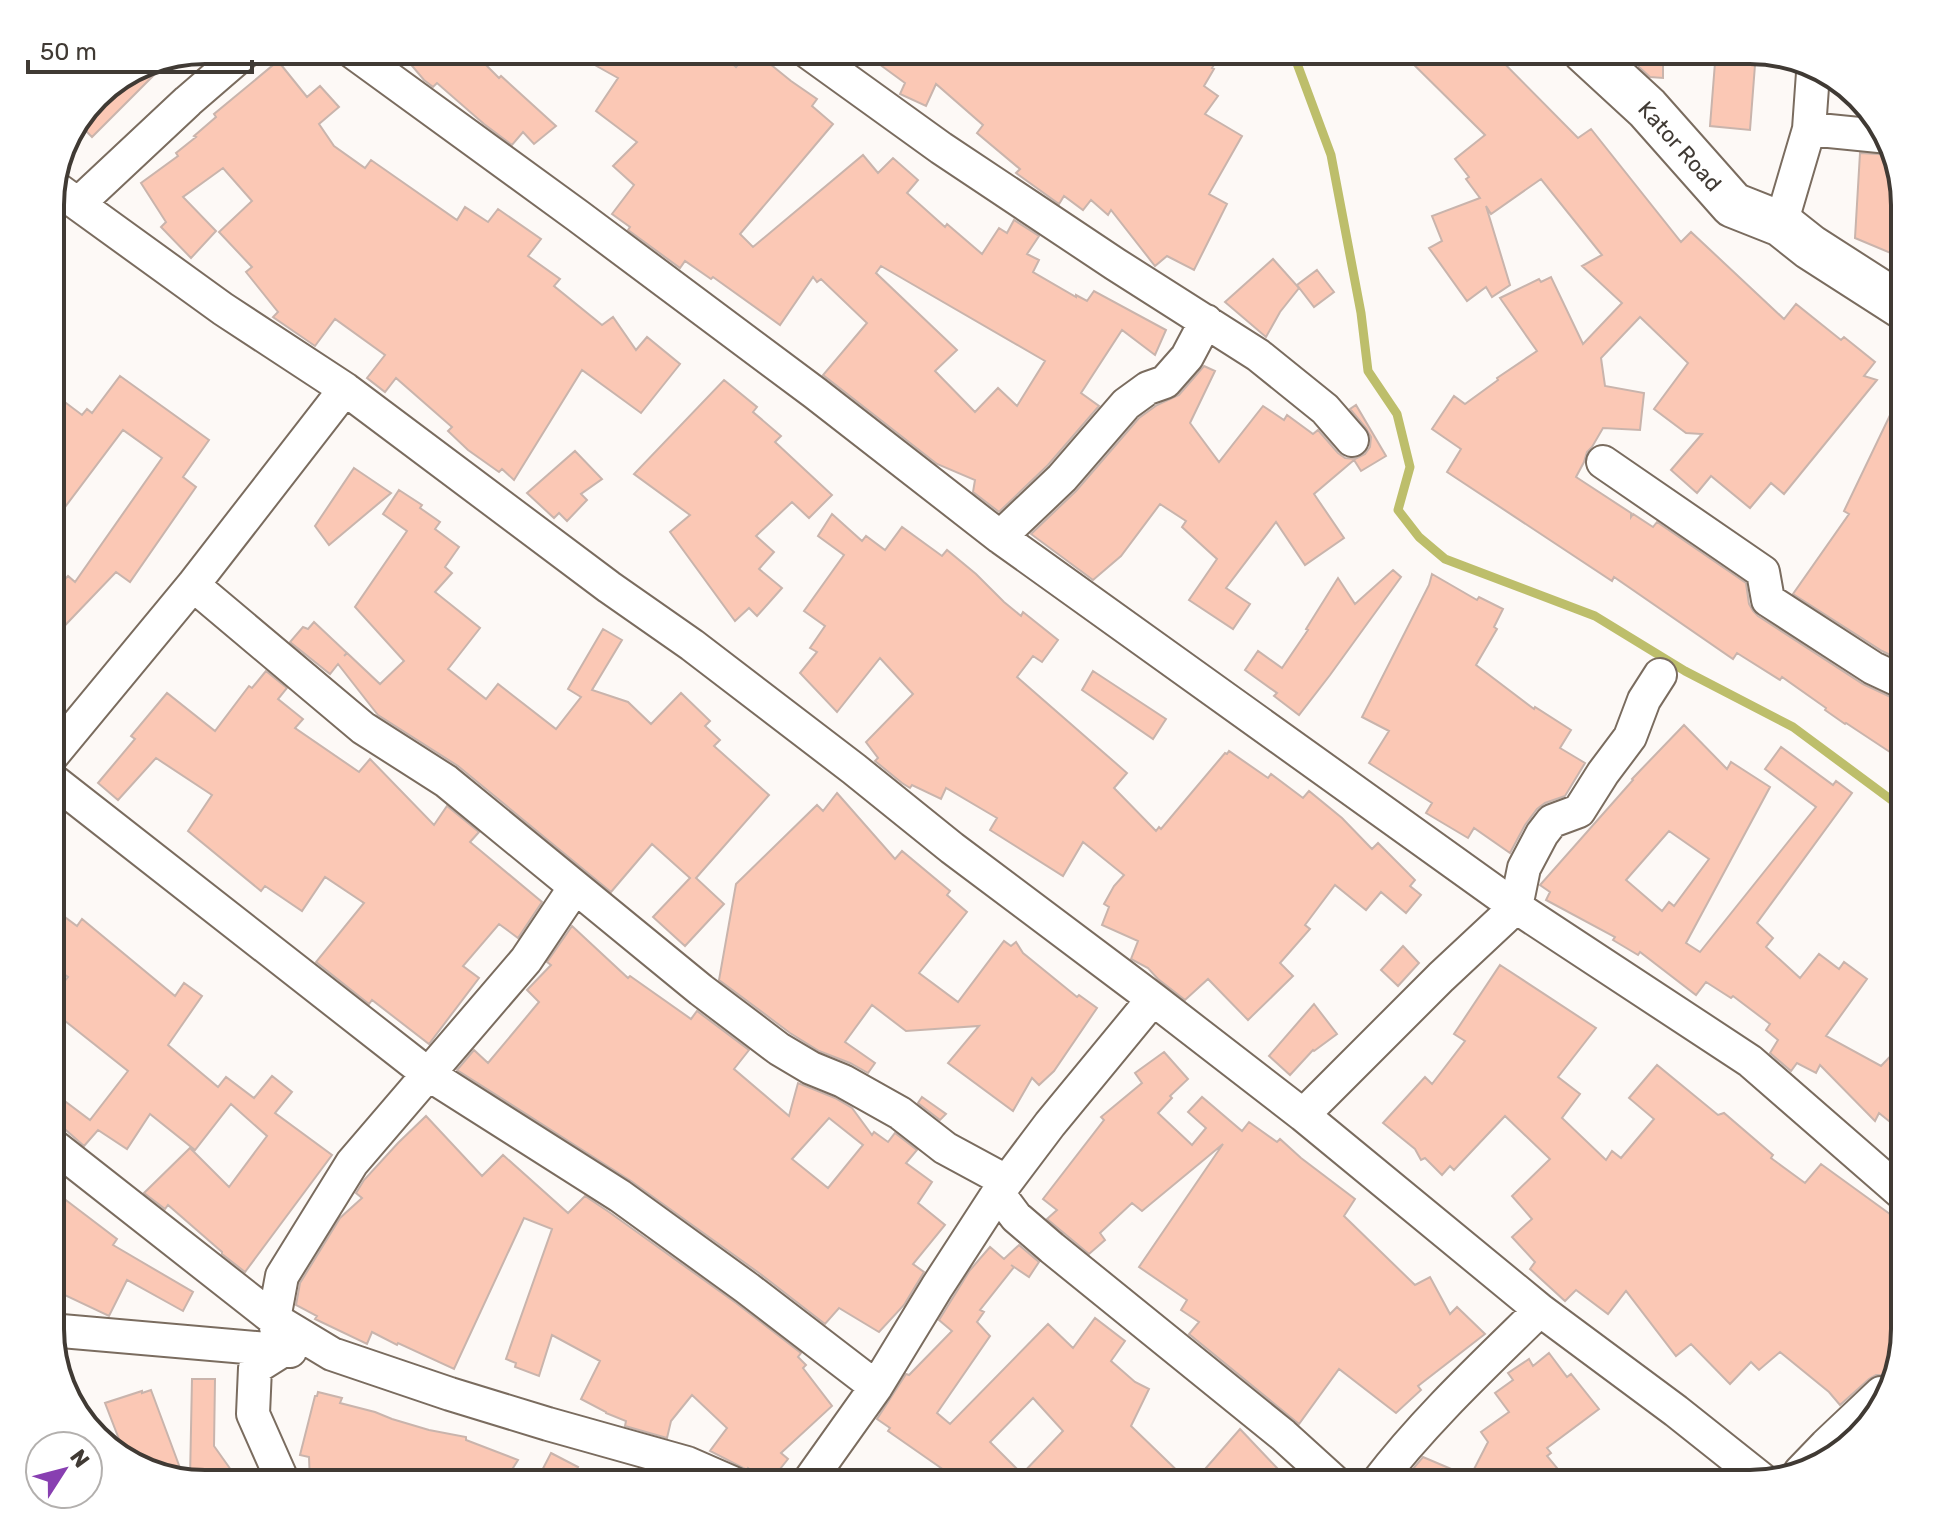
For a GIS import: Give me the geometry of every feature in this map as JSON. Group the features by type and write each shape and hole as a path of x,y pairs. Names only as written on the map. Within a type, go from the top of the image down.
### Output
{"main road":[{"name":"Kator Road","path":"1599,64 1647,108 1733,205 1781,224 1810,247 1891,299"}],"street":[{"path":"231,64 66,195 223,309 345,389 609,587 692,645 1303,1115 1540,1310 1750,1470"},
{"path":"383,64 1000,537 1516,907 1750,1061 1891,1184"},
{"path":"825,64 954,156 1258,355 1325,409 1352,440"},
{"path":"1781,224 1809,129 1813,78"},
{"path":"1809,129 1873,135"},
{"path":"1000,537 1062,478 1126,404 1148,388 1165,382 1187,357 1206,321"},
{"path":"64,741 193,585 345,389"},
{"path":"1603,462 1763,572 1768,600 1891,676"},
{"path":"193,585 363,728 446,781 701,990 779,1049 900,1113 1002,1187 1016,1217 1322,1470"},
{"path":"1303,1115 1516,907 1524,868 1542,834 1552,821 1579,811 1630,737 1644,700 1660,675"},
{"path":"64,789 428,1074 620,1196 876,1387"},
{"path":"282,1351 274,1319 282,1276 352,1163 526,960 575,887"},
{"path":"817,1470 876,1387 1002,1187 1153,999"},
{"path":"64,1154 274,1319 332,1354 450,1394 703,1470"},
{"path":"1387,1470 1540,1310"},
{"path":"64,1331 332,1354"},
{"path":"278,1470 253,1414 255,1368 282,1351"},
{"path":"1822,1450 1869,1405"}],"building":[{"path":"274,64 280,64 307,97 320,86 339,107 319,124 334,146 365,168 371,160 457,220 465,207 488,222 498,209 541,239 528,256 560,279 554,286 602,325 613,317 636,350 647,337 680,364 641,413 582,370 514,480 502,469 499,472 468,450 448,431 452,427 396,378 385,392 367,378 385,355 335,319 315,346 273,317 278,312 246,272 252,267 219,232 252,201 223,168 183,197 216,231 191,258 161,227 166,222 141,183 178,156 176,153 216,117 214,114"},
{"path":"411,64 485,64 556,126 534,144 523,132 512,145 437,83 433,87"},
{"path":"593,64 733,64 736,67 739,64 770,64 817,99 812,106 833,124 740,234 753,247 863,155 878,173 893,158 918,180 907,193 982,254 999,228 1007,233 1014,220 1039,236 1027,254 1039,260 1033,272 1087,301 1094,291 1166,330 1155,355 1122,330 1081,393 1099,406 1048,465 999,512 973,492 975,480 937,464 823,375 867,323 821,279 817,282 813,277 780,325 713,277 711,279 685,261 680,268 628,230 630,227 612,214 634,185 613,166 637,142 596,111 618,78","holes":["881,266 1045,361 1017,406 998,388 975,412 935,371 957,350 876,273"]},
{"path":"879,64 1214,64 1204,86 1218,96 1205,114 1242,136 1209,194 1227,204 1194,270 1167,256 1155,266 1111,210 1108,215 1091,200 1083,210 1064,196 1059,204 1016,173 1020,169 977,133 983,125 936,84 926,106 900,94 905,83"},
{"path":"1413,64 1505,64 1578,138 1591,129 1681,242 1691,232 1784,319 1796,304 1875,362 1864,376 1877,380 1784,494 1771,483 1750,508 1711,476 1697,493 1671,470 1702,434 1686,433 1654,409 1688,363 1640,317 1601,358 1605,386 1644,393 1640,430 1603,428 1587,452 1576,477 1631,513 1631,517 1633,514 1653,527 1657,522 1746,583 1749,604 1758,616 1863,684 1891,697 1891,753 1845,724 1782,677 1780,680 1737,653 1733,659 1614,577 1612,581 1447,472 1461,449 1432,429 1454,396 1465,404 1537,351 1500,298 1539,279 1541,282 1551,277 1583,344 1622,303 1582,266 1602,255 1541,179 1491,214 1486,206 1510,285 1492,297 1486,287 1467,301 1429,248 1442,241 1432,216 1480,198 1455,159 1485,135"},
{"path":"1639,64 1663,64 1663,78 1650,77"},
{"path":"1715,64 1755,64 1750,130 1710,126"},
{"path":"157,72 92,137 85,130 112,99 134,83"},
{"path":"1860,153 1881,154 1890,186 1891,253 1855,238"},
{"path":"1273,259 1299,288 1266,337 1225,302"},
{"path":"1317,270 1334,292 1314,307 1297,285"},
{"path":"1204,366 1215,371 1190,423 1219,462 1263,406 1284,420 1287,415 1313,434 1318,430 1338,453 1355,459 1365,454 1371,437 1350,409 1356,405 1386,456 1361,471 1354,460 1314,494 1344,538 1305,565 1276,522 1226,588 1250,604 1233,629 1189,600 1217,559 1182,527 1186,521 1160,504 1121,556 1093,580 1031,534 1076,491 1139,418 1179,395"},
{"path":"120,376 209,440 183,477 196,487 130,582 116,572 64,626 64,580 68,576 75,582 162,458 123,430 64,508 64,402 82,415 87,409 92,413"},
{"path":"724,380 757,407 753,412 781,436 775,442 832,495 809,518 792,502 756,536 774,552 759,569 782,588 757,616 749,608 735,621 670,532 690,515 634,474"},
{"path":"1891,413 1891,655 1793,594 1849,514 1844,511"},
{"path":"575,451 602,479 581,494 587,500 567,521 559,513 554,518 527,493"},
{"path":"354,468 391,493 329,545 315,526"},
{"path":"399,490 440,522 435,529 459,547 445,567 452,573 435,592 480,628 448,669 486,699 498,684 556,729 581,697 568,689 603,629 622,640 592,690 628,702 651,724 681,693 710,721 705,726 720,740 714,746 769,795 696,878 724,904 685,946 653,917 690,878 652,844 611,892 458,766 378,715 338,664 330,674 290,642 303,627 308,629 314,622 380,684 404,661 355,607 407,531 383,514"},
{"path":"832,514 862,541 866,536 885,550 902,527 942,556 947,550 1021,616 1023,612 1058,640 1042,662 1033,656 1017,677 1127,773 1114,788 1156,831 1229,751 1268,778 1271,774 1303,798 1309,791 1342,818 1372,849 1378,843 1415,880 1410,886 1421,895 1406,913 1381,892 1366,910 1335,885 1305,925 1310,929 1280,963 1293,976 1248,1020 1208,979 1185,1000 1148,968 1131,959 1138,941 1102,925 1109,907 1104,904 1124,875 1083,842 1063,876 990,830 997,818 946,788 941,799 912,785 910,788 875,761 878,758 866,742 913,694 880,658 837,712 800,673 817,652 810,648 825,626 804,611 844,555 818,536"},
{"path":"1393,570 1401,577 1299,715 1274,696 1277,693 1245,670 1258,651 1282,668 1338,578 1355,604"},
{"path":"1432,574 1477,600 1479,597 1503,609 1494,627 1497,629 1476,665 1534,709 1571,730 1560,748 1585,763 1565,796 1537,809 1510,853 1474,828 1468,838 1426,813 1432,803 1369,763 1389,731 1362,717"},
{"path":"266,671 287,688 278,699 303,719 295,728 359,772 370,759 434,825 447,806 479,832 470,842 542,902 518,938 499,924 463,966 479,978 429,1044 372,1000 369,1004 316,962 364,903 325,877 302,911 265,886 261,891 188,831 212,795 156,758 118,800 98,783 135,739 131,736 167,693 215,731 249,686 252,688"},
{"path":"1093,671 1166,719 1153,739 1082,690"},
{"path":"1684,725 1727,769 1731,762 1770,787 1686,943 1700,952 1816,807 1765,769 1781,747 1833,785 1836,781 1852,793 1757,923 1773,938 1766,947 1800,978 1819,954 1839,969 1844,962 1867,979 1826,1036 1881,1066 1891,1056 1891,1123 1879,1113 1875,1121 1820,1065 1816,1073 1797,1063 1791,1071 1770,1053 1778,1040 1766,1030 1770,1024 1733,996 1731,998 1706,982 1696,995 1640,952 1638,955 1613,940 1615,937 1546,900 1550,892 1540,885","holes":["1669,831 1709,859 1674,906 1669,902 1662,911 1626,880"]},
{"path":"837,793 895,859 902,851 950,891 947,895 967,912 919,973 958,1002 1004,941 1011,946 1016,942 1023,953 1077,997 1079,995 1097,1008 1054,1071 1039,1085 1032,1078 1013,1111 948,1063 979,1026 906,1031 872,1005 845,1042 875,1063 868,1073 819,1051 790,1033 719,980 736,884 817,805 823,811"},
{"path":"64,916 77,926 82,919 175,996 184,983 202,996 168,1045 218,1087 226,1077 254,1098 272,1076 292,1092 275,1113 332,1155 245,1272 168,1205 165,1209 144,1193 190,1148 229,1187 267,1136 231,1104 195,1150 150,1114 127,1149 98,1130 84,1146 64,1128 64,1100 90,1120 128,1071 64,1020 64,982 68,977 64,974"},
{"path":"572,926 628,978 630,976 691,1019 697,1011 749,1050 734,1069 789,1116 798,1083 852,1108 872,1135 874,1132 888,1142 895,1133 917,1150 906,1163 932,1182 918,1203 945,1225 913,1264 924,1272 904,1305 879,1332 839,1308 825,1324 631,1181 457,1070 474,1050 488,1063 539,1002 527,990 551,965 547,962","holes":["829,1118 863,1145 828,1188 792,1159"]},
{"path":"1403,946 1419,963 1398,986 1381,970"},
{"path":"1500,965 1596,1028 1558,1077 1580,1094 1562,1118 1606,1160 1612,1151 1621,1158 1654,1119 1629,1098 1657,1065 1718,1115 1724,1113 1773,1155 1771,1158 1805,1183 1821,1164 1891,1215 1891,1329 1884,1375 1869,1379 1840,1405 1829,1392 1780,1352 1759,1370 1751,1362 1730,1384 1691,1344 1676,1356 1626,1291 1608,1314 1576,1290 1565,1301 1530,1269 1535,1262 1512,1237 1532,1219 1512,1196 1550,1159 1505,1116 1454,1170 1450,1166 1442,1175 1425,1158 1421,1160 1415,1149 1383,1123 1425,1077 1432,1084 1465,1041 1454,1034"},
{"path":"1314,1004 1337,1034 1313,1050 1290,1075 1269,1056"},
{"path":"1164,1052 1188,1079 1158,1113 1192,1145 1206,1128 1188,1112 1202,1097 1242,1131 1249,1122 1277,1142 1280,1139 1355,1199 1344,1216 1415,1285 1430,1277 1450,1314 1457,1307 1485,1334 1418,1386 1421,1390 1396,1413 1339,1369 1299,1424 1189,1334 1199,1322 1181,1310 1187,1300 1139,1267 1223,1144 1142,1211 1132,1203 1100,1233 1105,1240 1089,1254 1047,1219 1057,1210 1043,1199 1104,1120 1101,1117 1142,1083 1135,1073"},
{"path":"922,1097 946,1114 940,1120 918,1103"},
{"path":"426,1116 482,1176 503,1155 568,1213 585,1196 801,1353 798,1357 806,1365 803,1368 832,1406 781,1453 788,1459 779,1470 747,1470 710,1451 727,1428 692,1395 671,1421 667,1438 625,1426 626,1421 581,1399 600,1361 552,1335 539,1376 515,1367 516,1363 506,1359 552,1229 524,1218 454,1369 372,1332 367,1344 315,1319 317,1316 296,1305 300,1283 340,1218 362,1198 356,1193 364,1180"},
{"path":"64,1199 117,1239 113,1245 193,1292 183,1311 127,1280 109,1316 64,1295"},
{"path":"1019,1245 1039,1262 1029,1277 1014,1267 980,1310 984,1312 977,1322 990,1336 937,1413 950,1424 1048,1324 1073,1348 1095,1318 1125,1341 1111,1361 1135,1382 1149,1389 1131,1426 1177,1470 1026,1470 1063,1431 1033,1398 990,1442 1018,1470 944,1470 888,1431 890,1428 877,1419 906,1374 909,1375 952,1331 939,1320 970,1270 990,1247 1004,1259"},
{"path":"1549,1353 1567,1377 1571,1374 1599,1409 1547,1448 1551,1453 1547,1456 1559,1470 1474,1470 1488,1442 1481,1432 1509,1412 1495,1393 1513,1380 1508,1373 1529,1359 1533,1366"},
{"path":"192,1379 215,1379 214,1446 231,1470 190,1469"},
{"path":"151,1390 180,1467 142,1456 120,1442 105,1403"},
{"path":"318,1392 342,1398 340,1403 429,1430 466,1437 466,1440 518,1460 512,1470 309,1470 309,1457 300,1455"},
{"path":"1240,1429 1278,1469 1277,1470 1204,1470"},
{"path":"551,1453 578,1467 576,1470 542,1470"},
{"path":"1423,1457 1454,1470 1412,1470"}],"waterway":[{"path":"1297,64 1331,155 1361,313 1368,371 1397,414 1410,467 1398,510 1419,537 1445,559 1595,616 1685,671 1793,727 1891,800"}]}
